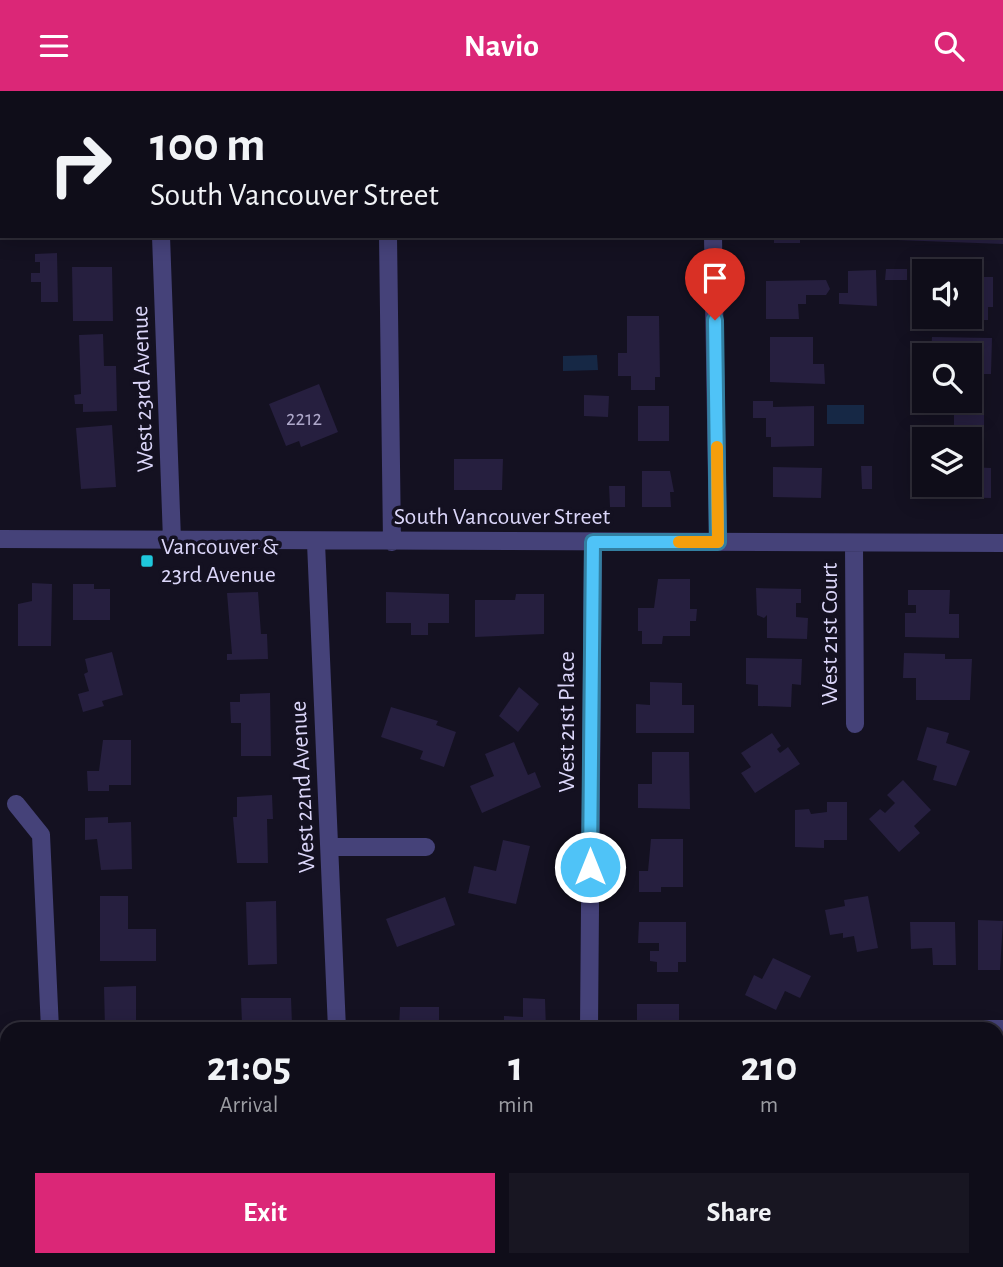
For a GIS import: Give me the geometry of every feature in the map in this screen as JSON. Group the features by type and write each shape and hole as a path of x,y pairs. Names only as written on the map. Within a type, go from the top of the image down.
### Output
{"street":[{"name":"West 23rd Avenue","path":"161,238 172,540"},
{"path":"388,238 392,542"},
{"path":"713,238 718,542"},
{"name":"South Vancouver Street","path":"0,539 316,543 1003,543"},
{"name":"West 21st Place","path":"589,1022 593,542"},
{"name":"West 22nd Avenue","path":"316,543 337,1022"},
{"name":"West 21st Court","path":"854,544 855,724"},
{"path":"16,804 41,835 50,1022"},
{"path":"331,846 426,846"}],"water":[{"path":"597,355 598,370 563,371 563,356"},
{"path":"827,405 864,405 864,424 827,424"}],"building":[{"path":"774,238 800,238 800,243 774,243"},
{"path":"1003,238 1003,244 897,240"},
{"path":"57,253 58,302 41,302 41,282 31,282 31,273 40,273 40,262 35,262 35,254"},
{"path":"72,267 112,267 113,321 73,321"},
{"path":"886,269 907,269 907,280 885,280"},
{"path":"876,270 877,306 839,304 839,293 848,293 848,271"},
{"path":"982,277 993,277 993,307 988,307 988,320 982,320"},
{"path":"826,280 830,289 826,295 806,295 806,304 798,304 799,319 766,319 766,281"},
{"path":"627,316 659,316 660,377 655,377 655,390 631,390 631,376 618,376 618,353 627,353"},
{"path":"103,334 104,366 116,366 117,411 83,412 83,404 75,404 74,395 81,394 79,335"},
{"path":"770,337 813,337 813,364 824,364 825,384 770,382"},
{"path":"932,337 992,338 991,374 982,374 982,343 932,343"},
{"path":"319,384 338,432 301,447 299,441 286,446 269,404"},
{"path":"584,395 609,396 608,417 584,416"},
{"path":"753,401 773,401 773,407 814,406 814,446 771,447 771,437 766,437 766,418 753,418"},
{"path":"984,402 984,451 982,427 954,427 954,413 982,413"},
{"path":"638,406 669,406 669,441 638,441"},
{"path":"112,425 116,487 81,489 76,428"},
{"path":"454,459 503,459 502,490 454,490"},
{"path":"861,466 872,466 872,489 862,489"},
{"path":"773,467 822,468 821,498 773,497"},
{"path":"982,468 991,468 991,498 942,497 982,497"},
{"path":"642,471 670,471 674,492 670,492 671,507 642,507"},
{"path":"609,486 625,486 625,507 610,507"},
{"path":"658,579 690,579 690,609 697,609 696,621 690,621 690,636 663,636 662,644 642,644 642,631 638,631 638,608 654,608"},
{"path":"32,583 52,584 51,646 18,646 18,604 32,601"},
{"path":"73,584 94,584 94,589 110,589 110,620 73,620"},
{"path":"756,588 801,589 801,603 796,603 796,617 808,618 807,639 767,638 767,615 764,618 757,615"},
{"path":"908,590 950,590 949,614 959,614 959,638 905,637 905,613 916,613 916,605 908,605"},
{"path":"258,592 261,634 267,634 268,659 227,660 227,654 232,654 227,593"},
{"path":"386,592 449,594 449,623 428,623 428,635 411,635 411,623 386,623"},
{"path":"516,594 544,594 544,634 475,637 475,600 515,600"},
{"path":"112,652 123,695 102,701 104,706 83,712 78,694 89,691 84,674 88,672 85,659"},
{"path":"904,653 945,654 945,659 972,659 970,700 916,700 916,678 903,678"},
{"path":"746,658 802,659 801,685 792,684 791,707 758,706 758,685 746,684"},
{"path":"650,682 682,683 682,705 694,705 694,733 636,733 636,704 650,705"},
{"path":"519,687 539,704 518,732 499,716"},
{"path":"270,693 271,756 241,756 241,723 231,723 230,702 240,702 240,694"},
{"path":"391,707 438,721 436,725 456,732 444,767 420,759 423,751 381,737"},
{"path":"927,727 949,733 946,743 970,751 956,786 933,780 937,766 917,760"},
{"path":"772,733 781,746 777,749 780,753 788,747 800,764 755,793 741,773 751,767 741,753"},
{"path":"103,740 131,740 131,785 109,785 109,791 88,791 87,771 99,771"},
{"path":"514,742 528,775 535,772 541,787 482,813 470,786 494,776 485,754"},
{"path":"652,752 689,752 690,809 638,808 638,784 652,784"},
{"path":"903,780 931,810 914,826 920,833 899,852 869,819 880,809 885,813 895,803 887,795"},
{"path":"272,795 273,819 267,819 268,863 237,863 233,817 237,817 237,797"},
{"path":"827,802 847,802 847,840 824,840 824,848 795,847 795,810 809,809 811,814 827,812"},
{"path":"108,817 108,823 131,822 132,869 101,870 97,839 85,840 85,818"},
{"path":"651,839 683,839 683,887 661,887 661,892 639,892 639,871 648,871"},
{"path":"503,840 530,846 516,904 468,893 474,866 496,871"},
{"path":"100,896 128,896 128,929 156,929 156,961 100,961"},
{"path":"868,896 878,948 857,952 854,936 843,938 843,933 830,935 825,910 845,906 844,900"},
{"path":"445,897 455,925 397,947 386,919"},
{"path":"276,901 277,964 248,965 246,902"},
{"path":"978,920 1003,921 1000,970 978,970"},
{"path":"639,922 686,922 686,962 678,962 678,972 657,972 657,962 650,961 650,951 659,951 659,943 638,943"},
{"path":"910,922 955,922 956,965 933,965 932,948 911,949"},
{"path":"773,958 811,976 800,998 785,991 776,1010 745,995 754,975 762,979"},
{"path":"136,986 136,1022 105,1022 104,987"},
{"path":"241,998 291,998 292,1022 242,1022"},
{"path":"523,998 545,999 546,1022 504,1022 504,1016 523,1017"},
{"path":"637,1004 679,1004 679,1022 637,1022"},
{"path":"400,1007 439,1007 439,1022 399,1022"}],"slow traffic":[{"path":"679,542 718,542 717,447"}],"place":[{"name":"Vancouver & 23rd Avenue","path":"147,561"}],"route":[{"path":"590,867 593,542 718,542 715,320"}]}
